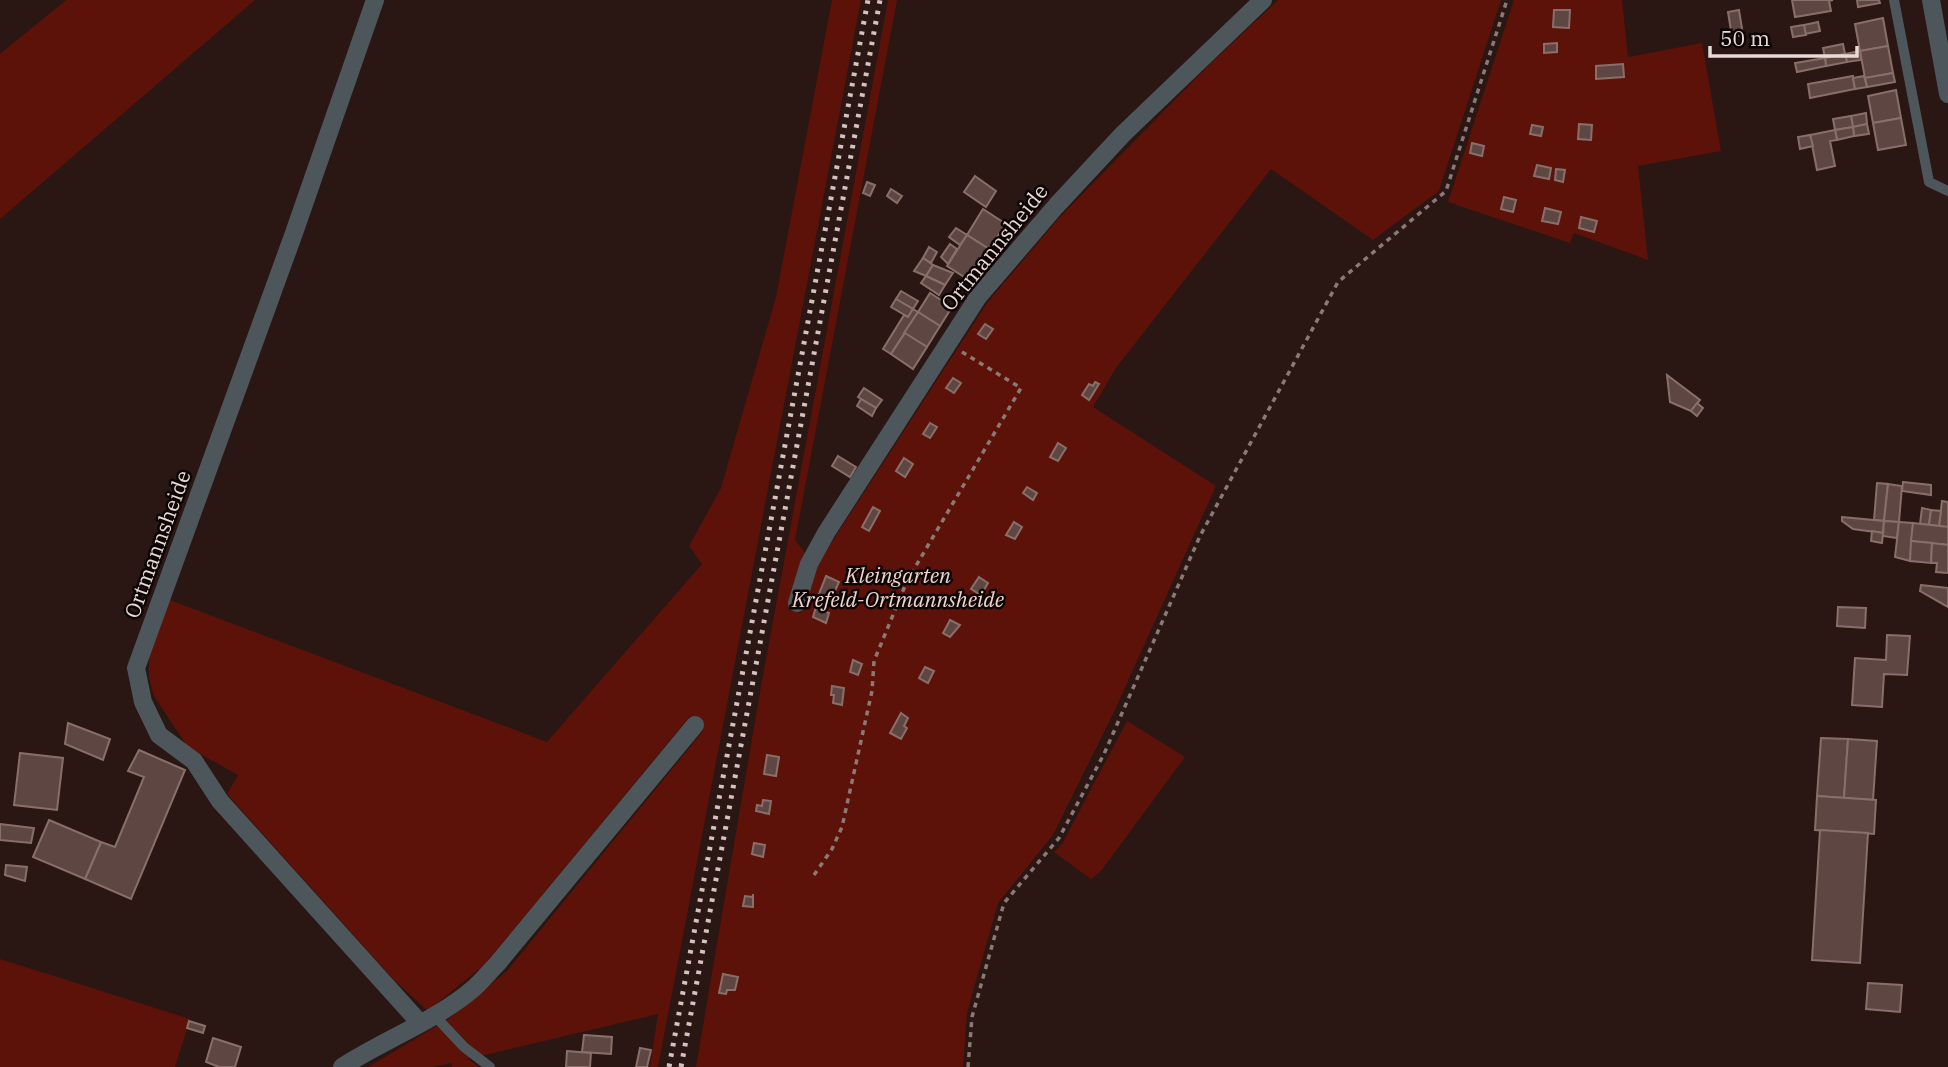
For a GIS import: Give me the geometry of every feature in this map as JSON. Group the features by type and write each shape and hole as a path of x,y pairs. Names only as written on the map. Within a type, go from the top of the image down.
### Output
{"street":[{"name":"Ortmannsheide","path":"375,0 136,668 143,702 159,735 194,761 220,801 427,1019"},
{"name":"Ortmannsheide","path":"797,603 809,564 826,533 978,297 1056,206 1123,134 1263,0"},
{"path":"1931,0 1948,94"},
{"path":"342,1067 427,1019 474,988 497,964 695,725"}],"lane":[{"path":"1894,0 1929,182 1948,191"},
{"path":"427,1019 490,1067"}],"path":[{"path":"968,1067 972,1017 1004,903 1059,838 1104,754 1200,536 1338,282 1446,191 1507,0"},
{"path":"814,875 842,827 872,691 874,661 907,581 1021,388 948,343"}],"green space":[{"path":"66,0 255,0 0,219 0,54"},
{"path":"832,0 861,0 658,1067 650,1067 658,1014 468,1059 479,1067 452,1067 452,1063 432,1067 368,1067 450,1018 507,971 703,731 690,716 485,964 428,1011 394,980 227,794 238,775 188,747 154,696 149,678 149,651 167,599 547,742 702,564 689,546 721,488 776,297"},
{"name":"Kleingarten Krefeld-Ortmannsheide","path":"888,0 897,0 795,540 807,555 788,610 801,613 811,578 826,551 987,303 1058,219 1208,66 1278,0 1501,0 1439,191 1373,240 1271,169 1116,368 1093,407 1216,486 1114,712 1053,835 998,903 967,1013 963,1067 696,1067 761,686"},
{"path":"1514,0 1622,0 1628,57 1702,43 1721,151 1638,166 1648,260 1574,233 1570,243 1448,202"},
{"path":"1127,721 1185,757 1101,871 1091,879 1054,852 1062,844"},
{"path":"0,959 190,1019 175,1067 0,1067"}],"building":[{"path":"1792,0 1833,0 1829,1 1831,11 1795,17"},
{"path":"1857,0 1879,0 1880,3 1858,7"},
{"path":"1554,10 1570,10 1569,28 1553,27"},
{"path":"1739,10 1743,35 1732,37 1728,12"},
{"path":"1883,18 1888,46 1860,51 1855,24"},
{"path":"1818,22 1820,31 1805,34 1804,25"},
{"path":"1804,25 1806,35 1793,37 1791,27"},
{"path":"1557,43 1557,52 1544,53 1544,44"},
{"path":"1843,44 1845,54 1825,58 1823,48"},
{"path":"1888,46 1893,73 1865,78 1860,51"},
{"path":"1860,51 1861,60 1847,62 1845,54"},
{"path":"1845,54 1847,62 1826,66 1825,58"},
{"path":"1825,58 1826,66 1797,72 1795,63"},
{"path":"1623,64 1624,77 1596,79 1596,66"},
{"path":"1893,73 1895,82 1867,87 1865,78"},
{"path":"1853,76 1855,89 1810,98 1808,84"},
{"path":"1864,76 1867,87 1855,89 1853,78"},
{"path":"1896,90 1901,118 1873,123 1868,96"},
{"path":"1866,113 1867,124 1853,127 1851,116"},
{"path":"1851,116 1853,127 1835,130 1833,119"},
{"path":"1901,118 1906,145 1878,150 1873,123"},
{"path":"1579,124 1592,125 1591,140 1578,139"},
{"path":"1867,124 1869,134 1854,136 1853,127"},
{"path":"1532,125 1543,127 1541,136 1530,134"},
{"path":"1853,127 1854,136 1837,140 1835,130"},
{"path":"1835,130 1837,140 1830,141 1835,166 1817,170 1810,135"},
{"path":"1810,135 1813,146 1800,149 1798,137"},
{"path":"1472,143 1484,146 1482,156 1470,153"},
{"path":"1537,165 1551,168 1549,179 1534,176"},
{"path":"1556,169 1565,170 1563,182 1555,180"},
{"path":"975,176 996,191 986,207 964,192"},
{"path":"867,182 875,185 870,196 863,193"},
{"path":"891,189 902,196 897,203 887,196"},
{"path":"1504,197 1516,200 1513,212 1501,209"},
{"path":"1545,208 1561,212 1558,224 1542,221"},
{"path":"983,209 1006,224 989,249 967,235"},
{"path":"1581,217 1597,221 1594,232 1579,228"},
{"path":"956,228 967,235 960,245 949,237"},
{"path":"967,235 989,249 969,280 947,266"},
{"path":"950,244 957,249 948,264 941,257"},
{"path":"929,247 937,252 931,263 923,258"},
{"path":"923,258 933,265 926,276 914,271"},
{"path":"933,265 953,273 945,285 926,276"},
{"path":"926,276 945,285 939,295 921,283"},
{"path":"901,291 918,301 913,309 896,299"},
{"path":"930,293 952,307 940,326 918,312"},
{"path":"896,299 913,309 908,317 891,307"},
{"path":"913,309 918,312 891,354 883,349 904,315 908,317"},
{"path":"918,312 940,326 927,347 904,333"},
{"path":"985,324 993,329 986,339 978,334"},
{"path":"905,333 927,347 913,369 891,354"},
{"path":"1667,375 1700,400 1691,411 1670,402"},
{"path":"953,378 961,383 954,393 946,388"},
{"path":"1095,382 1099,384 1089,400 1082,395 1089,384 1093,386"},
{"path":"864,388 882,400 876,408 858,397"},
{"path":"861,399 876,408 872,416 857,406"},
{"path":"1697,403 1703,408 1697,416 1691,411"},
{"path":"930,423 937,427 930,438 923,434"},
{"path":"1058,443 1066,448 1058,461 1050,457"},
{"path":"838,456 856,467 850,477 832,466"},
{"path":"904,458 913,464 905,477 896,471"},
{"path":"1903,482 1931,485 1931,495 1902,491"},
{"path":"1877,483 1888,484 1884,521 1874,520"},
{"path":"1888,484 1902,486 1899,522 1884,521"},
{"path":"1027,487 1037,493 1033,500 1023,493"},
{"path":"1942,501 1948,502 1948,527 1939,526"},
{"path":"873,507 880,511 869,531 862,527"},
{"path":"1922,508 1931,510 1929,525 1920,524"},
{"path":"1931,510 1941,511 1939,526 1929,525"},
{"path":"1842,517 1884,521 1883,533 1853,529 1842,521"},
{"path":"1884,521 1899,522 1897,538 1883,536"},
{"path":"1014,522 1022,527 1015,539 1006,535"},
{"path":"1899,522 1913,523 1910,561 1895,557"},
{"path":"1913,523 1948,527 1948,545 1911,541"},
{"path":"1872,531 1883,533 1882,543 1871,541"},
{"path":"1911,541 1932,543 1931,563 1910,561"},
{"path":"1932,543 1948,545 1948,573 1936,572 1937,563 1931,563"},
{"path":"826,576 839,582 831,600 819,594"},
{"path":"979,577 988,583 981,595 971,589"},
{"path":"1921,585 1948,588 1948,607 1920,591"},
{"path":"816,607 829,613 826,623 813,617"},
{"path":"1838,607 1866,608 1865,628 1837,626"},
{"path":"950,620 960,625 950,637 943,633"},
{"path":"1887,635 1910,636 1907,675 1884,674 1882,707 1852,705 1855,658 1886,660"},
{"path":"853,660 862,664 858,675 850,672"},
{"path":"925,667 934,671 928,683 919,678"},
{"path":"832,686 844,688 842,705 833,703"},
{"path":"901,713 908,718 904,726 907,728 901,739 890,733"},
{"path":"68,723 110,739 103,760 65,744"},
{"path":"1821,738 1848,739 1844,798 1817,796"},
{"path":"1848,739 1877,741 1873,800 1844,798"},
{"path":"139,750 185,770 131,899 85,879 101,842 115,847 144,777 128,771"},
{"path":"20,753 63,758 57,810 14,805"},
{"path":"767,755 779,757 776,776 764,774"},
{"path":"1817,796 1876,800 1874,834 1815,830"},
{"path":"763,800 771,801 769,814 756,811 757,805 762,806"},
{"path":"49,820 101,842 85,879 33,857"},
{"path":"0,824 34,828 31,843 0,840"},
{"path":"1820,830 1868,833 1860,963 1812,960"},
{"path":"754,843 765,845 763,857 752,854"},
{"path":"6,865 27,867 25,881 5,875"},
{"path":"745,896 753,897 753,907 743,906"},
{"path":"723,974 738,977 735,990 727,990 726,994 719,993"},
{"path":"1868,983 1902,985 1900,1012 1866,1009"},
{"path":"189,1021 205,1026 203,1033 187,1028"},
{"path":"584,1035 612,1037 611,1054 582,1052"},
{"path":"213,1038 241,1047 235,1067 219,1067 206,1062"},
{"path":"640,1048 651,1050 647,1067 636,1067"},
{"path":"567,1051 591,1053 590,1067 566,1067"}],"railway":[{"path":"669,1067 868,0"},
{"path":"681,1067 880,0"}]}
